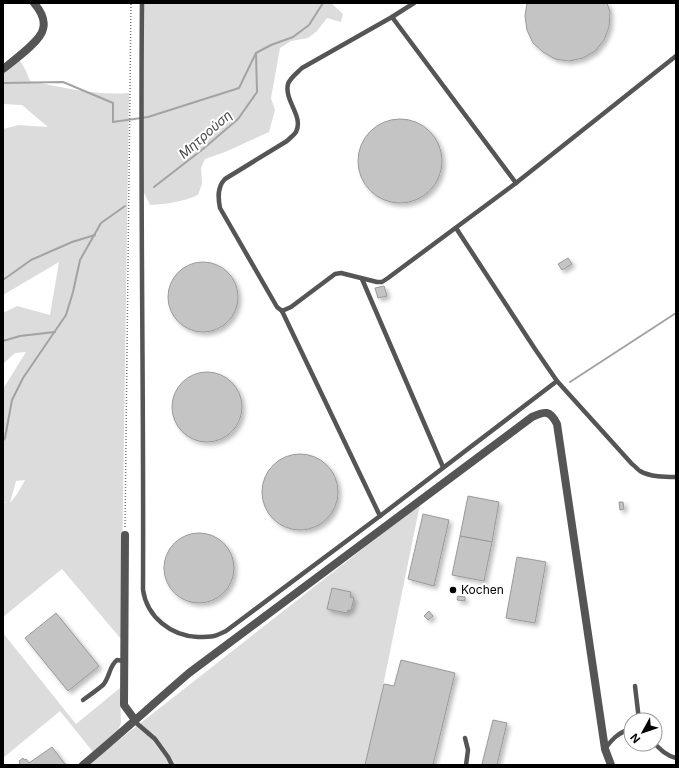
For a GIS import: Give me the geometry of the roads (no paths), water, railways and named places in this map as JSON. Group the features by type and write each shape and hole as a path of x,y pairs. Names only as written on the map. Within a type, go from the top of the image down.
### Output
{"street":[{"path":"3,69 29,48 44,29 42,14 34,3"},
{"path":"83,765 189,673 532,417 541,413 548,413 554,418 557,424 605,749 611,765"},
{"path":"125,535 124,705 134,720"}],"lane":[{"path":"142,3 143,590 147,605 158,620 177,633 190,637 214,636 226,631 557,381"},
{"path":"380,516 282,311 277,307 220,208 218,197 220,187 225,179 288,141 296,133 298,125 297,116 290,103 287,92 288,83 302,68 414,3"},
{"path":"392,17 516,183"},
{"path":"282,311 291,307 335,274 341,273 362,279 382,282 516,183 676,56"},
{"path":"456,228 557,381 640,471 652,475 676,477"},
{"path":"362,279 443,467"},
{"path":"83,700 104,684 109,676 113,663 117,660 124,661"},
{"path":"635,686 637,712"},
{"path":"134,720 155,739 172,765"},
{"path":"605,749 615,736 623,732"},
{"path":"464,738 468,750 466,765"},
{"path":"663,752 676,758"}],"waterway":[{"name":"Μητρούση","path":"154,187 203,149 238,119 257,92 256,53 271,45 293,37 309,25 323,3"},
{"path":"3,83 63,82 113,103 113,122 148,117 239,88 256,53"},
{"name":"Μητρούση","path":"3,441 5,438 12,400 23,378 66,315 80,260 101,223 125,206"},
{"name":"Μητρούση","path":"3,280 31,260 72,242 95,235"},
{"path":"570,382 676,313"},
{"name":"Μητρούση","path":"3,341 20,336 55,332"}],"place":[{"name":"Kochen","path":"453,590"}]}
